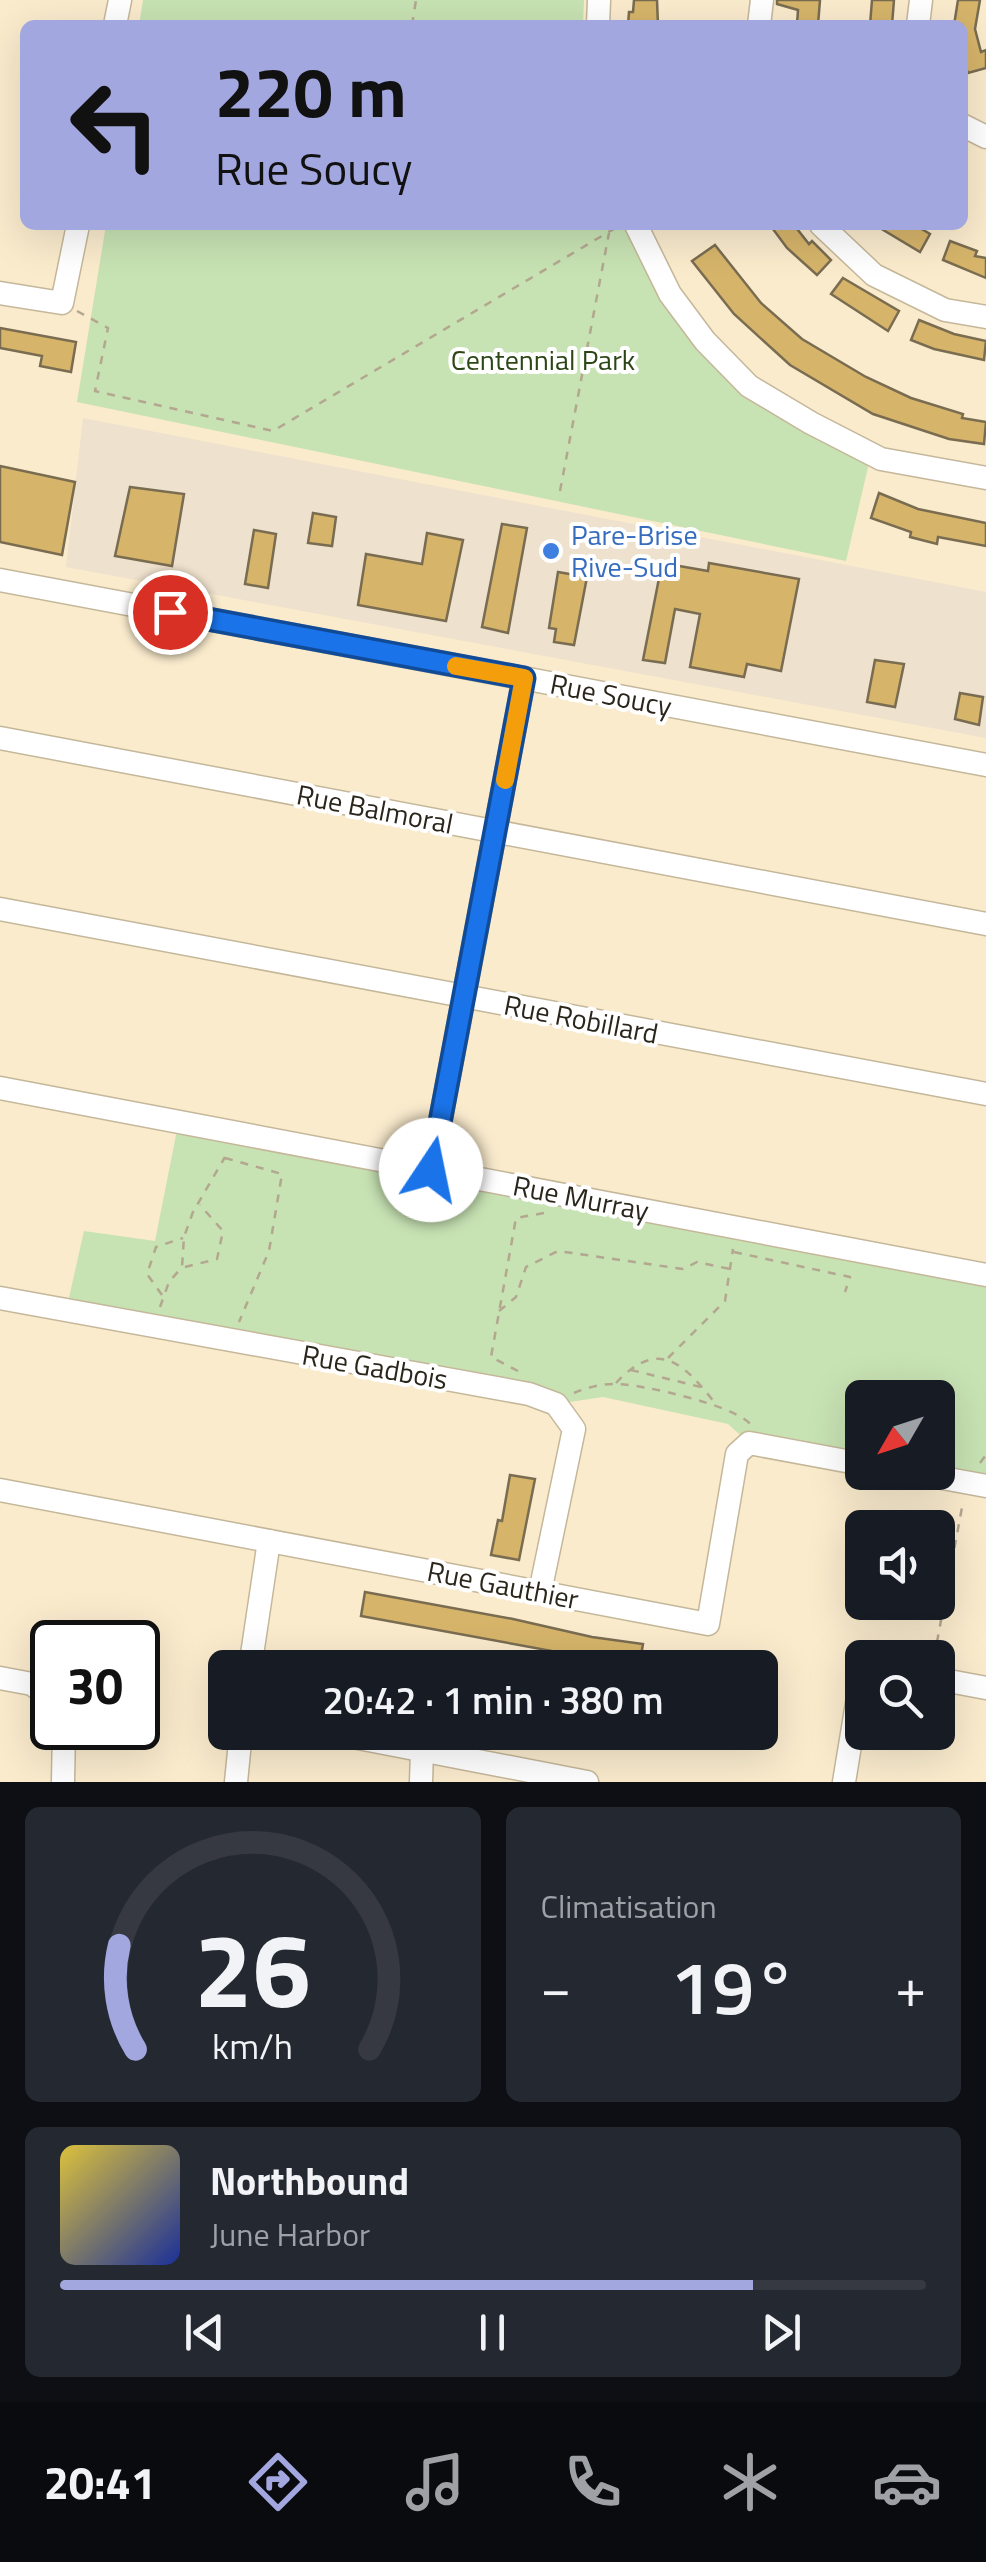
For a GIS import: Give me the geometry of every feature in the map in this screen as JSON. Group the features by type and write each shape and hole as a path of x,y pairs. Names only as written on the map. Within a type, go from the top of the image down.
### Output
{"street":[{"path":"0,292 62,303 77,230"},
{"path":"638,230 670,294 749,386 811,424 881,459 986,478"},
{"path":"826,230 874,274 945,310 986,317"},
{"name":"Rue Soucy","path":"0,580 986,765"},
{"path":"431,1170 524,678"},
{"name":"Rue Balmoral","path":"0,738 986,924"},
{"name":"Rue Robillard","path":"0,909 986,1094"},
{"name":"Rue Murray","path":"0,1088 986,1275"},
{"name":"Rue Gadbois","path":"0,1298 529,1394 556,1404"},
{"path":"540,1592 574,1429 556,1404"},
{"name":"Rue Gauthier","path":"0,1490 708,1624 738,1454 749,1443 762,1446"},
{"path":"762,1446 845,1461"},
{"path":"253,1650 269,1541"},
{"path":"0,1678 30,1684"},
{"path":"955,1682 986,1688"},
{"path":"63,1782 64,1750"},
{"path":"236,1782 239,1750"},
{"path":"421,1782 422,1750 587,1782"},
{"path":"844,1782 849,1750"}],"path":[{"path":"62,303 108,328 95,391 273,431 612,230"},
{"path":"560,491 609,232"},
{"path":"182,1268 184,1237 198,1204 226,1158 230,1131"},
{"path":"226,1158 282,1174 269,1252 230,1342"},
{"path":"529,1394 526,1378 514,1366 491,1357 516,1218 544,1214 552,1193"},
{"path":"152,1327 169,1282 182,1268 217,1259 223,1231 198,1204"},
{"path":"668,1358 725,1301 736,1228"},
{"path":"163,1298 147,1274 156,1247 184,1237"},
{"path":"499,1311 516,1297 526,1266 558,1251 683,1269 698,1262 730,1268"},
{"path":"733,1252 850,1277 845,1292"},
{"path":"616,1383 628,1370 648,1360 668,1358 685,1367 716,1404"},
{"path":"628,1370 702,1388"},
{"path":"556,1404 577,1392 616,1383 716,1404 748,1419 762,1446"},
{"path":"938,1640 986,1455"}],"shaded area":[{"path":"83,418 986,592 986,738 66,567"}],"green space":[{"path":"143,0 584,0 583,20 140,20"},
{"name":"Centennial Park","path":"105,230 626,230 670,308 713,359 869,463 846,561 77,402"},
{"path":"178,1125 986,1275 986,1486 955,1477 955,1380 845,1380 845,1461 749,1443 728,1424 603,1397 556,1404 66,1311 84,1231 155,1241"}],"building":[{"path":"634,0 657,0 658,20 628,20 629,12 633,12"},
{"path":"777,0 820,0 818,20 797,20 798,10 777,4"},
{"path":"872,0 894,0 892,20 870,20"},
{"path":"958,0 980,0 975,29 981,52 986,50 986,68 968,73 968,20 955,20"},
{"path":"774,230 798,230 831,260 817,275"},
{"path":"883,230 923,230 930,234 920,252"},
{"path":"950,241 986,258 986,278 943,260"},
{"path":"715,245 761,303 802,339 911,398 963,414 962,418 986,422 984,444 949,439 873,414 790,365 734,314 692,261"},
{"path":"843,278 899,311 888,331 831,294"},
{"path":"919,320 986,341 984,360 911,340"},
{"path":"0,328 76,342 71,372 40,366 42,356 0,348"},
{"path":"0,466 75,482 62,555 0,542"},
{"path":"130,487 184,494 172,566 115,556"},
{"path":"879,493 918,509 986,523 986,546 938,537 937,544 910,537 911,532 871,518"},
{"path":"313,513 336,517 332,546 308,543"},
{"path":"502,524 527,528 508,633 482,627"},
{"path":"254,530 276,534 268,588 245,584"},
{"path":"427,533 463,540 446,621 358,605 366,554 422,564"},
{"path":"662,563 708,571 709,563 799,579 781,671 747,664 744,677 690,667 700,614 675,609 665,663 643,660"},
{"path":"558,572 587,577 574,645 554,642 556,629 549,628"},
{"path":"875,660 904,664 895,707 867,702"},
{"path":"960,693 983,697 979,725 955,719"},
{"path":"510,1475 535,1479 519,1560 491,1555"},
{"path":"365,1592 643,1644 642,1650 546,1650 361,1616"}],"slow traffic":[{"path":"456,666 524,678 505,780"}],"place":[{"name":"Pare-Brise Rive-Sud","path":"551,551"}],"route":[{"path":"170,612 524,678 431,1170"}]}
